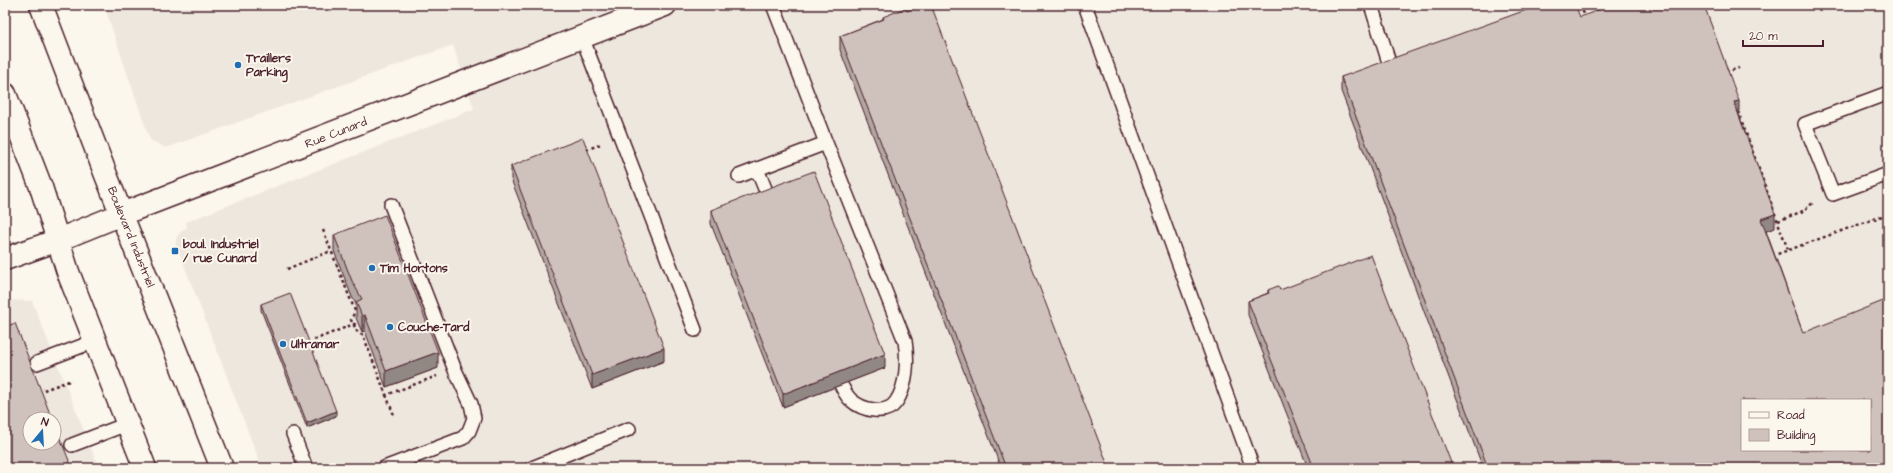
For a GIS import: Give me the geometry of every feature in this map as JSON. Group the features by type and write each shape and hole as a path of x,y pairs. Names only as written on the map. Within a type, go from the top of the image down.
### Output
{"street":[{"name":"Boulevard Industriel","path":"41,5 222,468"},
{"name":"Rue Cunard","path":"5,259 58,240 666,5"},
{"path":"5,94 41,187 58,240 95,341 144,468"}],"lane":[{"path":"773,5 826,143 906,341 907,352 904,381 901,393 895,403 888,408 873,410 859,406 850,400 841,385"},
{"path":"1085,5 1253,468"},
{"path":"1371,5 1392,72"},
{"path":"582,37 695,330"},
{"path":"1888,92 1805,124 1833,194 1888,174"},
{"path":"739,176 826,143"},
{"path":"757,169 770,201"},
{"path":"384,468 463,438 469,431 474,418 471,404 456,370 391,205"},
{"path":"37,363 95,341"},
{"path":"72,445 127,424"},
{"path":"532,468 629,429"},
{"path":"293,434 306,468"}],"path":[{"path":"928,11 943,5"},
{"path":"1581,5 1588,25"},
{"path":"1722,66 1724,73 1739,68"},
{"path":"1737,107 1788,250"},
{"path":"1778,221 1803,211 1819,199"},
{"path":"1770,257 1888,214"},
{"path":"323,230 354,311 351,320 358,333 363,335 394,415"},
{"path":"287,269 331,251"},
{"path":"314,340 354,324 358,325"},
{"path":"386,395 438,375 440,372"},
{"path":"37,393 72,380"}],"shaded area":[{"path":"104,5 1888,5 1888,468 262,468 176,244 176,238 182,230 187,228 186,222 474,109 453,45 166,148 150,140"},
{"path":"5,300 32,301 99,468 5,468"}],"building":[{"path":"921,5 931,5 1109,468 1006,468 840,36 884,19 883,17 905,8 907,11"},
{"path":"1540,5 1575,5 1580,17 1612,5 1704,5 1739,101 1734,102 1775,214 1761,219 1803,333 1888,299 1888,468 1488,468 1341,77"},
{"path":"583,138 664,348 592,375 511,166"},
{"path":"814,171 885,354 783,394 711,210"},
{"path":"385,215 438,352 386,371 365,315 362,316 356,302 362,299 352,281 334,235"},
{"path":"1371,255 1453,468 1314,468 1248,301 1269,293 1268,290 1278,286 1280,290"},
{"path":"290,293 336,411 307,423 261,304"},
{"path":"15,323 49,411 22,411 22,451 62,451 62,443 72,468 5,468 5,327"}],"place":[{"name":"Traillers Parking","path":"238,65"},
{"name":"boul. Industriel / rue Cunard","path":"175,251"},
{"name":"Tim Hortons","path":"372,268"},
{"name":"Couche-Tard","path":"390,327"},
{"name":"Ultramar","path":"283,344"}]}
